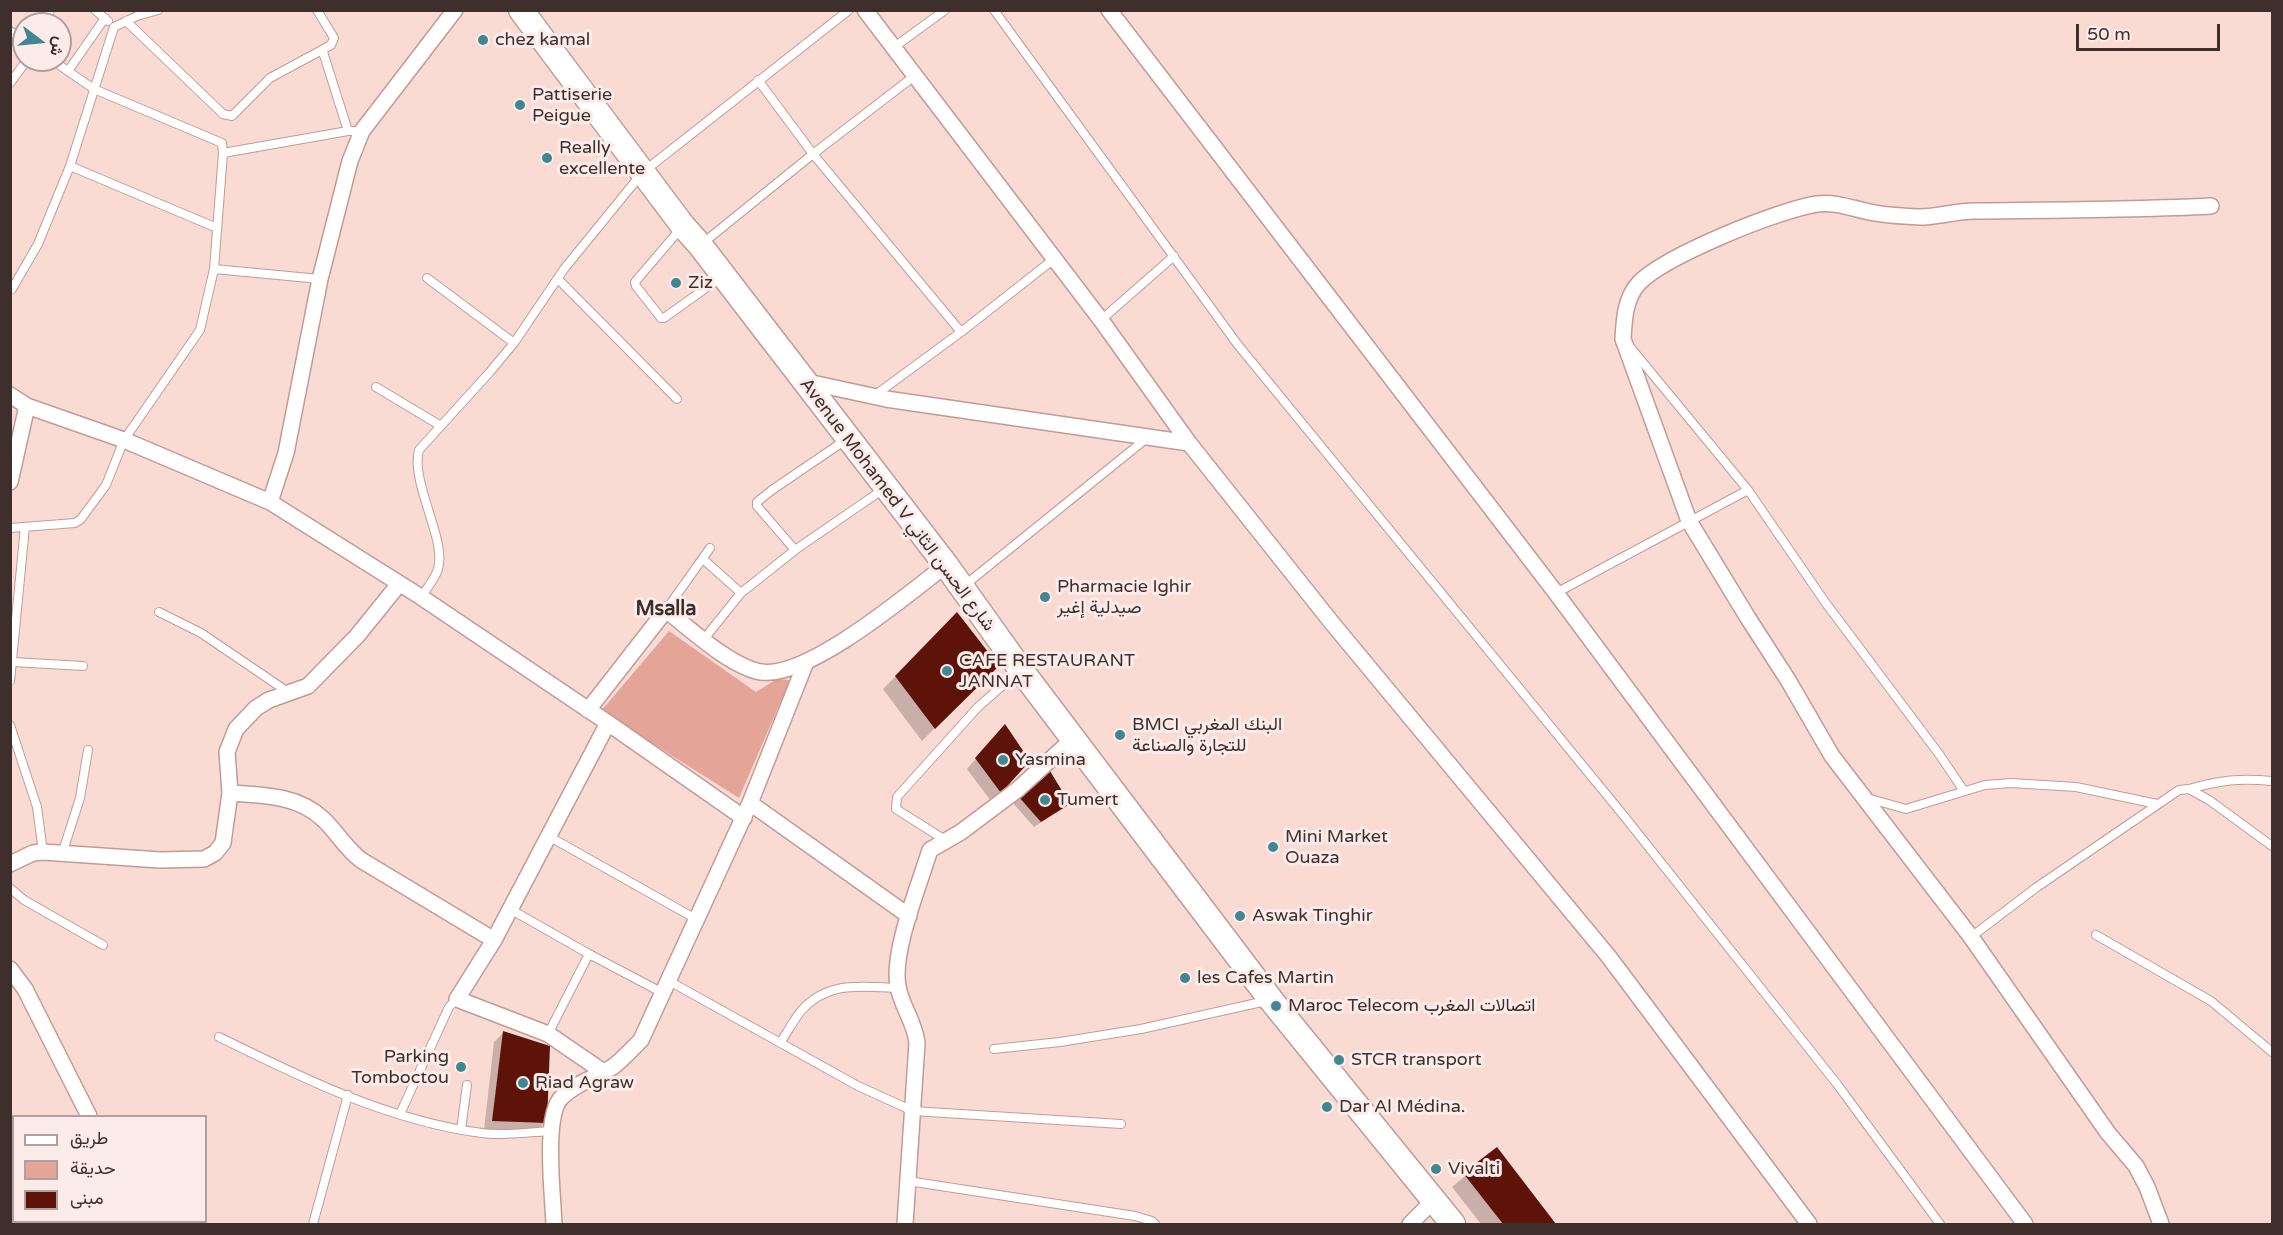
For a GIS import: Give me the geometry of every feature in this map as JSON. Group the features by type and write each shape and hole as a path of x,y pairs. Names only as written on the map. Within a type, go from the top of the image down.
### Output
{"main road":[{"name":"Avenue Mohamed V شارع الحسن الثاني","path":"521,10 683,226 946,565 1073,739 1270,1000 1453,1224"}],"street":[{"path":"270,502 286,453 320,279 350,161 355,131 455,10"},
{"path":"865,10 1101,320 1189,443 1332,623 1609,957 1809,1224"},
{"path":"1109,10 1556,593 2025,1224"},
{"path":"2161,1224 2136,1166 2108,1132 1971,937 1832,756 1689,521 1623,339 1624,311 1637,285 1655,270 1689,252 1765,219 1817,204 1845,205 1874,213 1923,217 1960,211 2143,210 2211,206"},
{"path":"803,381 873,397 1189,443"},
{"path":"10,395 27,406 124,440 270,502 421,597 744,818"},
{"path":"10,482 27,406"},
{"path":"588,710 666,610 735,663 762,672 777,671 806,662 870,623 946,565"},
{"path":"10,864 33,853 43,852 160,860 204,859 215,853 223,843 230,793 227,752 237,729 256,708 269,700 308,686 357,636 399,584"},
{"path":"554,1224 551,1131 553,1110 561,1097 612,1067 641,1040 744,818 806,662"},
{"path":"602,1071 548,1034 457,999 494,940 608,723"},
{"path":"905,1224 917,1042 916,1032 898,988 896,971 909,916 930,850 961,832 1017,790 1073,739"},
{"path":"230,793 283,797 307,808 322,818 351,853 494,940"},
{"path":"750,803 909,916"},
{"path":"10,969 25,988 88,1115"},
{"path":"1410,1224 1434,1200"}],"lane":[{"path":"95,10 114,27"},
{"path":"12,289 38,244 70,166 114,27 158,10"},
{"path":"126,21 223,114 232,116 270,78 323,52 331,45 334,38 317,10"},
{"path":"421,597 435,574 440,557 417,457 419,450 514,343 558,279 643,172 849,10"},
{"path":"893,49 945,10"},
{"path":"993,10 1238,345 1624,816 1837,1084 1940,1224"},
{"path":"72,65 105,18"},
{"path":"223,153 355,131 323,52"},
{"path":"10,528 75,522 81,519 106,485 124,440 200,330 214,269 223,145 219,141 94,89 69,72"},
{"path":"700,245 813,154 914,77"},
{"path":"758,81 813,154 961,332"},
{"path":"70,166 217,228"},
{"path":"683,226 635,282 636,286 661,318 668,317 722,276"},
{"path":"1101,320 1174,256"},
{"path":"873,397 1054,259"},
{"path":"214,269 320,279"},
{"path":"427,278 514,343"},
{"path":"558,279 677,399"},
{"path":"1623,339 1748,490 1843,627 1939,754 1964,791"},
{"path":"376,387 441,426"},
{"path":"962,588 1149,437"},
{"path":"795,550 757,506 757,502 849,439"},
{"path":"704,639 741,592 795,550 886,487"},
{"path":"1556,593 1748,490"},
{"path":"10,681 25,527"},
{"path":"666,610 710,548"},
{"path":"703,559 741,592"},
{"path":"159,612 201,633 289,693"},
{"path":"13,662 83,666"},
{"path":"945,840 896,809 894,807 897,797 978,707 1022,670"},
{"path":"10,725 37,807 43,852"},
{"path":"62,854 80,798 88,750"},
{"path":"1971,937 2037,886 2179,790 2239,778 2272,781"},
{"path":"1865,797 1906,809 1985,785 2054,784 2157,804"},
{"path":"2188,789 2209,800 2272,846"},
{"path":"549,837 696,919"},
{"path":"10,888 24,900 104,945"},
{"path":"510,909 589,954 665,987 780,1043 858,1086 913,1111 1121,1124"},
{"path":"2096,935 2211,1001 2272,1052"},
{"path":"548,1034 589,954"},
{"path":"780,1043 801,1011 824,992 846,986 898,988"},
{"path":"400,1114 449,1007 457,999"},
{"path":"994,1049 1060,1042 1141,1029 1270,1000"},
{"path":"219,1037 309,1081 423,1123 484,1134 551,1131"},
{"path":"461,1130 467,1085"},
{"path":"313,1224 348,1095"},
{"path":"908,1181 1135,1216 1155,1224"}],"green space":[{"path":"669,631 756,692 777,679 790,680 739,798 601,711"}],"building":[{"name":"CAFE RESTAURANT JANNAT","path":"957,612 999,666 935,729 895,676"},
{"name":"Yasmina","path":"1005,724 1030,761 1001,793 975,758"},
{"name":"Tumert","path":"1050,771 1070,804 1041,822 1018,796"},
{"name":"Riad Agraw","path":"503,1031 550,1046 547,1123 492,1121"},
{"path":"1497,1147 1556,1224 1503,1224 1463,1173"}],"place":[{"name":"chez kamal","path":"483,40"},
{"name":"Pattiserie Peigue","path":"520,105"},
{"name":"Really excellente","path":"547,158"},
{"name":"Ziz","path":"676,283"},
{"name":"Pharmacie Ighir صيدلية إغير","path":"1045,597"},
{"name":"CAFE RESTAURANT JANNAT","path":"947,671"},
{"name":"BMCI البنك المغربي للتجارة والصناعة","path":"1120,735"},
{"name":"Yasmina","path":"1003,760"},
{"name":"Tumert","path":"1045,800"},
{"name":"Mini Market Ouaza","path":"1273,847"},
{"name":"Aswak Tinghir","path":"1240,916"},
{"name":"les Cafes Martin","path":"1185,978"},
{"name":"Maroc Telecom اتصالات المغرب","path":"1276,1006"},
{"name":"STCR transport","path":"1339,1060"},
{"name":"Parking Tomboctou","path":"461,1067"},
{"name":"Riad Agraw","path":"523,1083"},
{"name":"Dar Al Médina.","path":"1327,1107"},
{"name":"Vivalti","path":"1436,1169"}],"district":[{"name":"Msalla","path":"666,610"}]}
